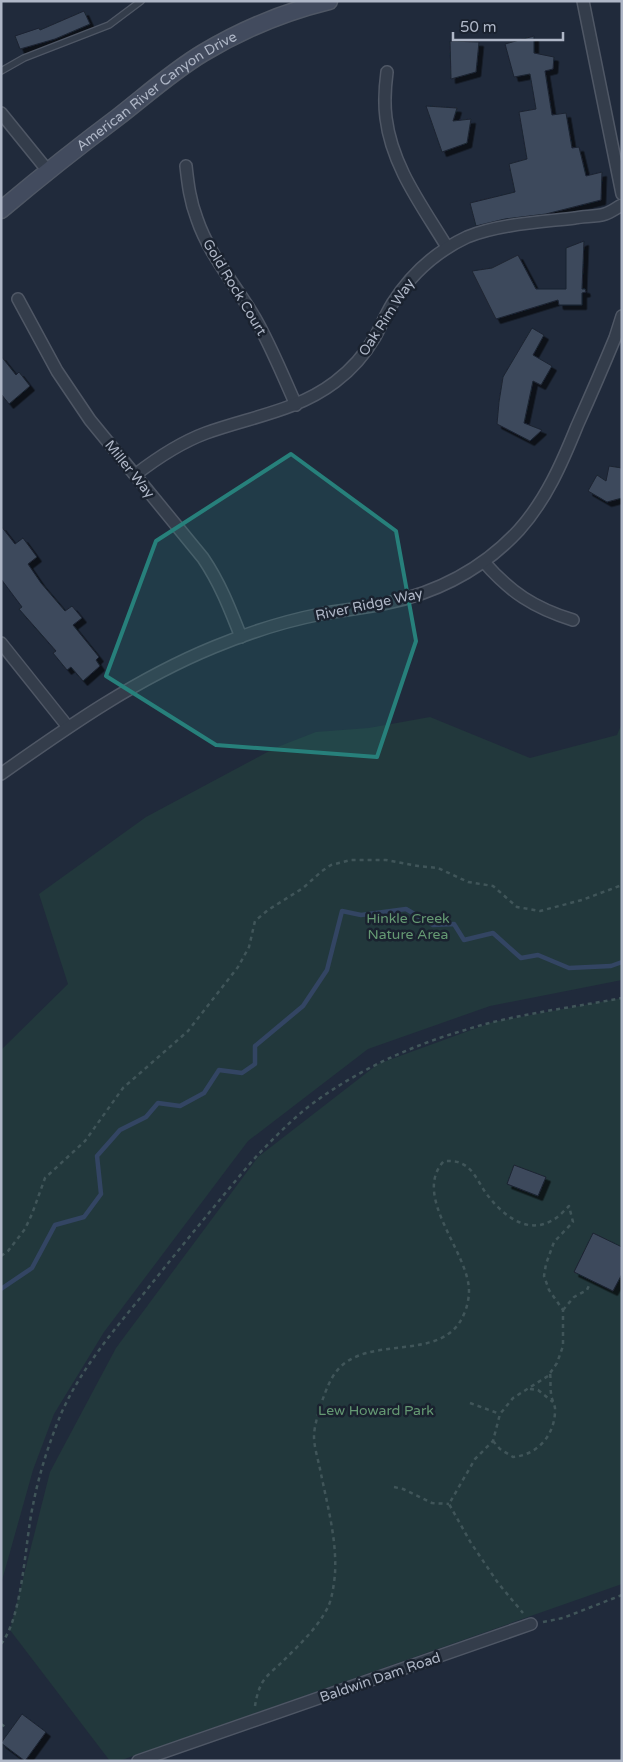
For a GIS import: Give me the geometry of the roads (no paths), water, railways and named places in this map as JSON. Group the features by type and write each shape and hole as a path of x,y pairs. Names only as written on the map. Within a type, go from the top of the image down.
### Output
{"main road":[{"name":"American River Canyon Drive","path":"1,210 48,171 202,53 264,21 329,1"}],"street":[{"path":"583,1 622,194"},
{"path":"387,72 386,118 390,141 398,164 447,248"},
{"path":"1,113 48,171"},
{"name":"Gold Rock Court","path":"186,166 190,198 200,227 255,318 276,359 296,405"},
{"name":"Oak Rim Way","path":"134,475 160,456 187,440 296,405 324,390 354,365 375,338 391,305 405,284 427,261 447,248 478,234 498,228 604,214 622,205"},
{"name":"Miller Way","path":"18,299 57,371 90,420 215,575 225,594 241,637"},
{"name":"River Ridge Way","path":"1,774 68,727 163,670 213,647 276,625 410,598 434,590 484,562 520,530 549,490 615,338 622,316"},
{"path":"484,562 516,594 553,614 573,620"},
{"path":"1,643 68,727"},
{"name":"Baldwin Dam Road","path":"138,1761 531,1624"}],"lane":[{"path":"1,71 32,54 109,25 141,1"}],"waterway":[{"path":"1,1289 32,1268 55,1225 84,1217 101,1194 97,1156 120,1130 146,1117 158,1103 180,1106 204,1093 219,1070 242,1073 255,1064 255,1046 303,1006 327,970 342,911 361,915 406,909 433,925 454,924 464,940 493,933 521,958 538,955 569,968 611,966 622,962"}],"park label":[{"name":"Hinkle Creek Nature Area","path":"408,926"},
{"name":"Lew Howard Park","path":"376,1410"}]}
